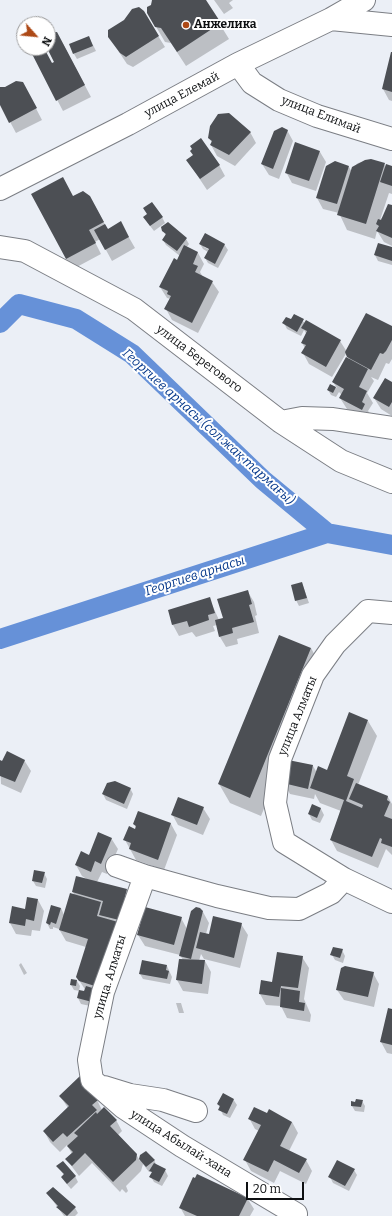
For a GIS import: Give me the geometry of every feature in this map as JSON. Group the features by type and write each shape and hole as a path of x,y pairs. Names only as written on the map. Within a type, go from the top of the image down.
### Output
{"street":[{"name":"улица Елемай","path":"0,189 128,124 238,64 331,19 364,0"},
{"path":"331,19 392,25"},
{"name":"улица Елимай","path":"238,64 252,83 279,100 318,116 392,139"},
{"name":"улица Берегового","path":"0,247 25,251 134,309 281,422 342,461 392,482"},
{"path":"281,422 302,418 333,419 392,428"},
{"name":"улица Алматы","path":"392,613 368,611 335,644 313,676 280,759 275,803 284,842 344,879 392,902"},
{"path":"117,866 145,876 217,896 269,908 299,909 331,893 344,879"},
{"name":"улица. Алматы","path":"96,1083 89,1060 103,992 145,876"},
{"path":"96,1083 130,1095 163,1100 196,1111"},
{"name":"улица Абылай-хана","path":"96,1083 123,1107 182,1146 296,1214"}],"building":[{"name":"Анжелика","path":"152,0 206,0 221,23 177,52 161,28 155,27 147,13 147,7 151,5"},
{"path":"139,7 144,11 159,36 126,57 120,53 108,37 108,30 124,20 132,9"},
{"path":"56,32 85,85 56,101 33,56 48,56 52,63 54,62 51,56 56,56"},
{"path":"89,36 93,46 73,54 69,44"},
{"path":"392,52 392,92 382,89"},
{"path":"16,81 23,82 37,108 9,123 0,105 0,87 5,87"},
{"path":"229,113 251,132 229,155 210,145 212,141 208,138 210,126 218,114"},
{"path":"282,127 288,130 273,169 261,164 274,131"},
{"path":"201,138 220,165 200,179 186,160 193,155 190,151 192,149 190,146"},
{"path":"295,142 320,151 309,181 285,173"},
{"path":"371,159 385,163 366,224 337,215 352,167 365,160"},
{"path":"335,161 349,166 337,204 316,198 326,166"},
{"path":"386,164 392,166 392,186 380,182"},
{"path":"63,177 73,196 83,191 90,196 104,222 89,230 96,243 66,259 31,194"},
{"path":"152,202 163,217 150,226 143,217 147,214 143,208"},
{"path":"388,204 392,205 392,238 376,231 379,226 376,224 378,219 381,220"},
{"path":"121,221 129,237 105,250 94,230 105,224 108,229"},
{"path":"168,222 187,238 177,251 162,240 166,234 162,231 161,227"},
{"path":"205,233 225,244 215,264 204,258 209,249 199,244"},
{"path":"378,243 392,247 392,261 374,255"},
{"path":"184,245 198,252 193,264 198,266 195,272 213,281 192,323 164,309 171,296 167,294 168,291 159,287 174,258 177,260"},
{"path":"366,313 392,326 392,340 386,351 383,354 380,353 371,370 347,357 345,352"},
{"path":"294,314 304,319 297,332 282,323 286,317 291,319"},
{"path":"306,320 341,340 326,367 301,353 306,345 301,343 307,331 301,328"},
{"path":"346,357 368,369 359,387 367,391 362,402 365,404 362,410 339,398 344,389 332,382"},
{"path":"385,378 392,382 392,402 389,407 373,398"},
{"path":"330,384 336,387 333,393 327,390"},
{"path":"302,582 307,598 295,601 291,585"},
{"path":"248,590 252,604 249,605 254,622 232,628 233,633 219,637 215,620 223,618 217,599"},
{"path":"210,597 215,613 208,615 209,620 189,627 187,621 172,625 168,610"},
{"path":"279,635 311,648 250,798 218,784"},
{"path":"349,712 368,720 347,776 354,779 346,801 362,808 363,805 349,799 356,783 388,796 387,800 390,802 384,816 392,819 392,847 381,843 382,839 380,838 372,857 330,840 344,800 310,788 318,766 327,770"},
{"path":"7,751 25,760 15,782 0,776 0,760 2,761"},
{"path":"288,760 313,765 308,789 283,783"},
{"path":"115,781 131,788 124,804 102,794 107,783"},
{"path":"178,797 204,807 197,825 171,815"},
{"path":"312,804 321,808 317,818 308,814"},
{"path":"138,811 171,823 158,860 129,849 131,843 123,840 129,826 135,829 136,826 133,824"},
{"path":"98,832 112,838 101,864 95,861 91,872 75,865 81,851 89,855"},
{"path":"34,870 45,872 42,883 32,881"},
{"path":"76,876 127,889 119,920 99,915 103,901 72,892"},
{"path":"70,893 101,902 97,916 118,922 98,987 79,981 76,977 88,939 59,930"},
{"path":"27,897 38,899 34,921 26,919 25,926 9,923 12,906 25,909"},
{"path":"51,905 61,908 56,924 51,922 50,925 46,923"},
{"path":"145,907 182,917 174,945 137,935"},
{"path":"196,907 203,911 191,959 179,956 191,911"},
{"path":"213,916 242,923 234,958 196,948 200,932 209,934"},
{"path":"333,947 343,949 340,958 330,955"},
{"path":"277,952 303,956 298,988 281,986 279,997 259,994 261,980 272,982"},
{"path":"179,959 205,960 202,984 176,980"},
{"path":"142,960 167,965 166,970 169,971 167,979 139,974"},
{"path":"345,966 374,972 368,997 336,990 341,968"},
{"path":"71,979 77,980 76,986 70,985"},
{"path":"86,986 96,989 92,1002 77,998 79,990 84,991"},
{"path":"281,988 300,991 299,1002 305,1003 304,1011 280,1007"},
{"path":"388,1008 392,1009 392,1045 380,1042"},
{"path":"80,1076 84,1081 82,1083 98,1100 92,1105 97,1110 67,1137 63,1133 53,1142 43,1131 69,1106 59,1096"},
{"path":"223,1093 234,1099 227,1114 218,1110 220,1106 217,1104"},
{"path":"356,1099 363,1100 361,1107 351,1106 351,1101 355,1102"},
{"path":"104,1107 117,1120 110,1126 137,1154 136,1160 113,1182 85,1153 72,1166 65,1159 73,1152 67,1146 78,1136 74,1133 96,1112 97,1114"},
{"path":"254,1107 267,1113 269,1109 292,1122 280,1146 307,1159 299,1173 274,1160 268,1172 243,1160 261,1125 248,1119"},
{"path":"146,1151 155,1160 146,1167 139,1159 140,1155"},
{"path":"337,1160 355,1169 345,1186 328,1177"},
{"path":"63,1161 76,1176 67,1184 61,1177 64,1174 56,1166"},
{"path":"154,1163 166,1169 159,1182 149,1177 152,1172 149,1171"},
{"path":"197,1174 248,1198 239,1216 197,1216 179,1208 193,1177 195,1178"},
{"path":"53,1187 76,1207 67,1216 56,1207 58,1206 46,1193"}],"waterway":[{"name":"Георгиев арнасы (сол жақ тармағы)","path":"0,323 19,304 76,319 132,354 263,480 327,533"},
{"name":"Георгиев арнасы","path":"0,639 327,533 392,545"}],"place":[{"name":"Анжелика","path":"186,25"}]}
